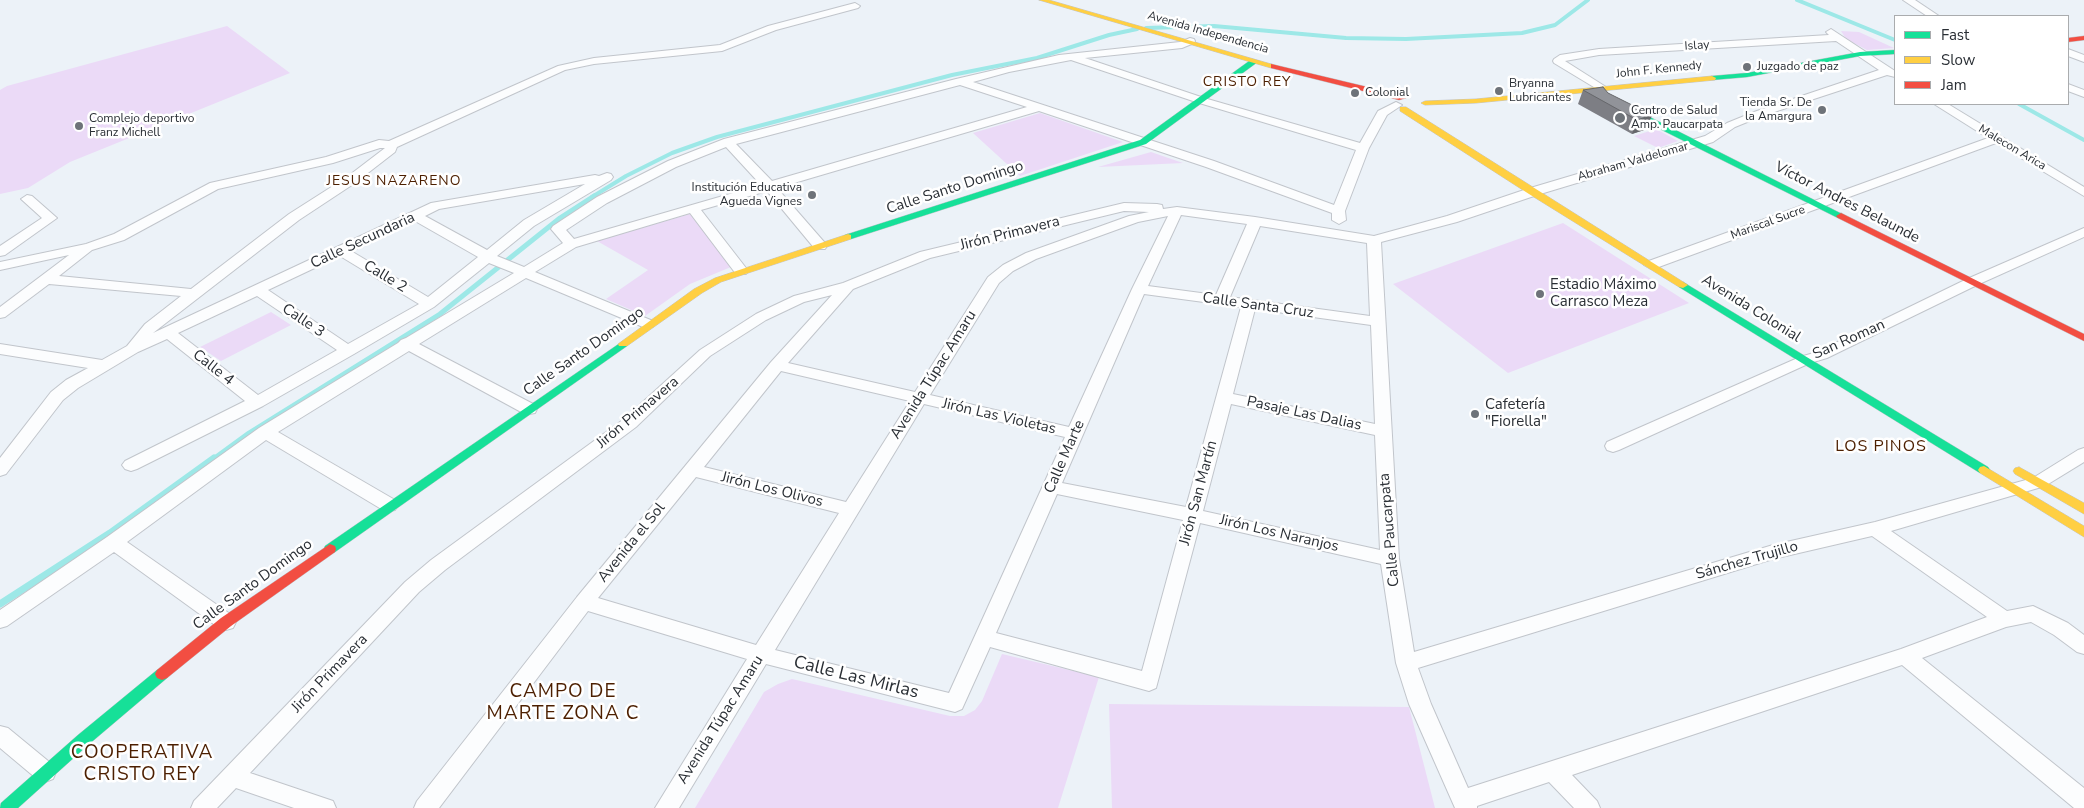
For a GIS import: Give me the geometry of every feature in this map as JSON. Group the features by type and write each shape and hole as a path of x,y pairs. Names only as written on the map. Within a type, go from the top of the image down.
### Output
{"main road":[{"name":"Avenida Independencia","path":"1042,0 1303,75 1367,90 1409,103"},
{"path":"2069,33 2084,31"},
{"path":"2069,40 2084,38"},
{"name":"John F. Kennedy","path":"1409,103 1476,102 1747,75 1860,54 1894,52"},
{"name":"Calle Santo Domingo","path":"7,808 45,772 226,622 648,324 698,291 718,280 741,271 1143,142 1255,60"},
{"name":"Víctor Andres Belaunde","path":"1602,89 1709,139 1823,202"},
{"name":"Víctor Andres Belaunde","path":"1602,89 1610,101 1696,144 1823,202 1978,279 2084,338"},
{"name":"Avenida Colonial","path":"1409,103 1664,261 1731,300"},
{"name":"Avenida Colonial","path":"1409,103 1532,192 1651,266 1805,352 2084,532"},
{"name":"Víctor Andres Belaunde","path":"1978,279 2084,325"},
{"path":"2005,462 2084,509"}],"street":[{"path":"1908,0 1932,15"},
{"path":"0,266 89,247 119,237 214,186 329,160 378,144 391,145 562,68 594,61 722,48 772,28 854,6"},
{"name":"Islay","path":"1558,61 1564,57 1598,52 1834,35 1860,54"},
{"path":"571,244 558,230 602,200 672,164 728,142 960,81 1070,57 1182,45 1190,41"},
{"path":"2069,52 2084,59"},
{"path":"1860,54 1892,74"},
{"path":"1070,57 1200,100 1362,148"},
{"name":"Víctor Andres Belaunde","path":"1558,61 1602,89"},
{"name":"Abraham Valdelomar","path":"1374,240 1696,144 1709,139 1731,125 1758,114 1892,74"},
{"path":"960,81 1143,142 1338,211"},
{"path":"2069,86 2084,94"},
{"path":"1344,236 1338,211 1362,148 1382,113 1409,103"},
{"name":"Malecon Arica","path":"1942,105 2084,192"},
{"path":"0,620 114,542 264,432 406,344 519,270 571,244 1040,107"},
{"name":"Mariscal Sucre","path":"1651,266 1996,138"},
{"path":"728,142 770,186 820,246"},
{"path":"132,349 150,326 294,218 351,180 391,149 391,145"},
{"name":"Calle Secundaria","path":"0,470 58,396 72,384 132,349 441,205 607,177 529,223 490,257"},
{"path":"0,252 50,218 26,198"},
{"name":"Jirón Primavera","path":"202,808 412,587 438,565 630,423 705,353 761,317 799,298 848,286 925,255 1108,210 1142,207 1177,211"},
{"path":"693,209 741,271"},
{"name":"Avenida Túpac Amaru","path":"666,808 993,280 1008,268 1031,256 1134,219 1177,211 1256,221 1374,240"},
{"name":"Calle Marte","path":"955,703 1139,289 1177,211"},
{"path":"416,216 490,257 648,324"},
{"path":"1221,301 1256,221"},
{"name":"San Roman","path":"1613,446 1805,352 1826,357 1978,279 2084,232"},
{"name":"Calle Paucarpata","path":"1374,240 1390,559 1406,663 1420,704 1465,804"},
{"path":"0,314 89,247"},
{"name":"Calle 2","path":"341,251 429,304"},
{"path":"131,465 257,402 349,351 429,304 490,257"},
{"path":"46,279 193,293"},
{"name":"Avenida el Sol","path":"425,808 584,602 777,365 848,286"},
{"name":"Calle Santa Cruz","path":"1139,289 1378,322"},
{"name":"Calle 3","path":"258,290 349,351"},
{"name":"Jirón San Martín","path":"985,638 1149,682 1249,304"},
{"name":"Calle 4","path":"168,333 257,402"},
{"path":"406,344 529,409"},
{"path":"0,349 102,365"},
{"name":"Jirón Las Violetas","path":"777,365 1075,434"},
{"name":"Pasaje Las Dalias","path":"1224,397 1383,431"},
{"path":"264,432 390,505"},
{"name":"Sánchez Trujillo","path":"1406,663 1773,552 1875,529 2038,482 2084,454"},
{"name":"Jirón Los Olivos","path":"692,470 851,510"},
{"name":"Jirón Los Naranjos","path":"1052,487 1193,515 1390,559"},
{"path":"1875,529 2004,619"},
{"path":"114,542 226,622"},
{"name":"Calle Las Mirlas","path":"584,602 762,655 955,703"},
{"path":"1465,804 1553,772 1906,656 2004,619 2033,614 2061,629 2084,646"},
{"path":"1906,656 2084,802"},
{"path":"0,735 45,772"},
{"path":"1553,772 1589,808"},
{"path":"232,777 325,808"}],"shaded area":[{"name":"Complejo deportivo Franz Michell","path":"227,26 290,73 70,162 28,188 0,194 0,90 7,86"},
{"path":"1841,31 1859,32 1894,48 1867,50 1846,39"},
{"path":"1040,113 1123,142 1020,176 973,133"},
{"path":"1656,129 1678,141 1658,148 1634,136"},
{"path":"1151,152 1183,163 1098,167"},
{"path":"690,214 731,267 690,284 645,316 606,299 648,270 597,241"},
{"name":"Estadio Máximo Carrasco Meza","path":"1563,223 1689,303 1508,373 1393,284"},
{"path":"271,312 291,325 221,361 200,347"},
{"path":"1002,654 1099,677 1058,808 695,808 764,692 778,684 792,679 950,716 964,716 975,710 982,701"},
{"path":"1109,704 1409,707 1435,808 1112,808"}],"building":[{"path":"1603,87 1608,93 1652,115 1637,120 1583,90"}],"waterway":[{"path":"1146,28 1214,26 1346,38 1406,39 1522,33 1555,25 1588,0"},
{"path":"1797,0 1894,40"},
{"path":"592,197 626,176 672,153 717,137 952,75 1037,58 1109,35 1137,29"},
{"path":"2021,105 2084,140"},
{"path":"212,460 249,433 440,314 560,218 594,196"},
{"path":"0,604 110,533 214,458"}],"traffic: fast":[{"path":"1712,78 1747,75 1860,54 1894,52"},
{"path":"848,237 1143,142 1255,61"},
{"path":"1621,106 1841,216"},
{"path":"1683,285 1984,470"},
{"path":"330,549 623,344"},
{"path":"7,808 83,740 162,674"}],"traffic: slow":[{"path":"1042,0 1274,66"},
{"path":"1425,103 1476,101 1712,78"},
{"path":"1403,109 1532,192 1683,285"},
{"path":"623,344 698,291 718,280 848,237"},
{"path":"1984,470 2084,532"},
{"path":"2019,471 2084,509"}],"traffic: jam":[{"path":"2069,40 2084,38"},
{"path":"1274,66 1402,98"},
{"path":"1841,216 2084,338"},
{"path":"162,674 226,622 330,549"}],"place":[{"name":"Juzgado de paz","path":"1747,67"},
{"name":"Bryanna Lubricantes","path":"1499,91"},
{"name":"Colonial","path":"1355,93"},
{"name":"Tienda Sr. De la Amargura","path":"1822,110"},
{"name":"Centro de Salud Amp. Paucarpata","path":"1620,118"},
{"name":"Complejo deportivo Franz Michell","path":"79,126"},
{"name":"Institución Educativa Agueda Vignes","path":"812,195"},
{"name":"Estadio Máximo Carrasco Meza","path":"1540,294"},
{"name":"Cafetería \"Fiorella\"","path":"1475,414"}],"district":[{"name":"CRISTO REY","path":"1247,83"},
{"name":"JESUS NAZARENO","path":"394,182"},
{"name":"LOS PINOS","path":"1881,447"},
{"name":"CAMPO DE MARTE ZONA C","path":"563,703"},
{"name":"COOPERATIVA CRISTO REY","path":"142,764"}]}
